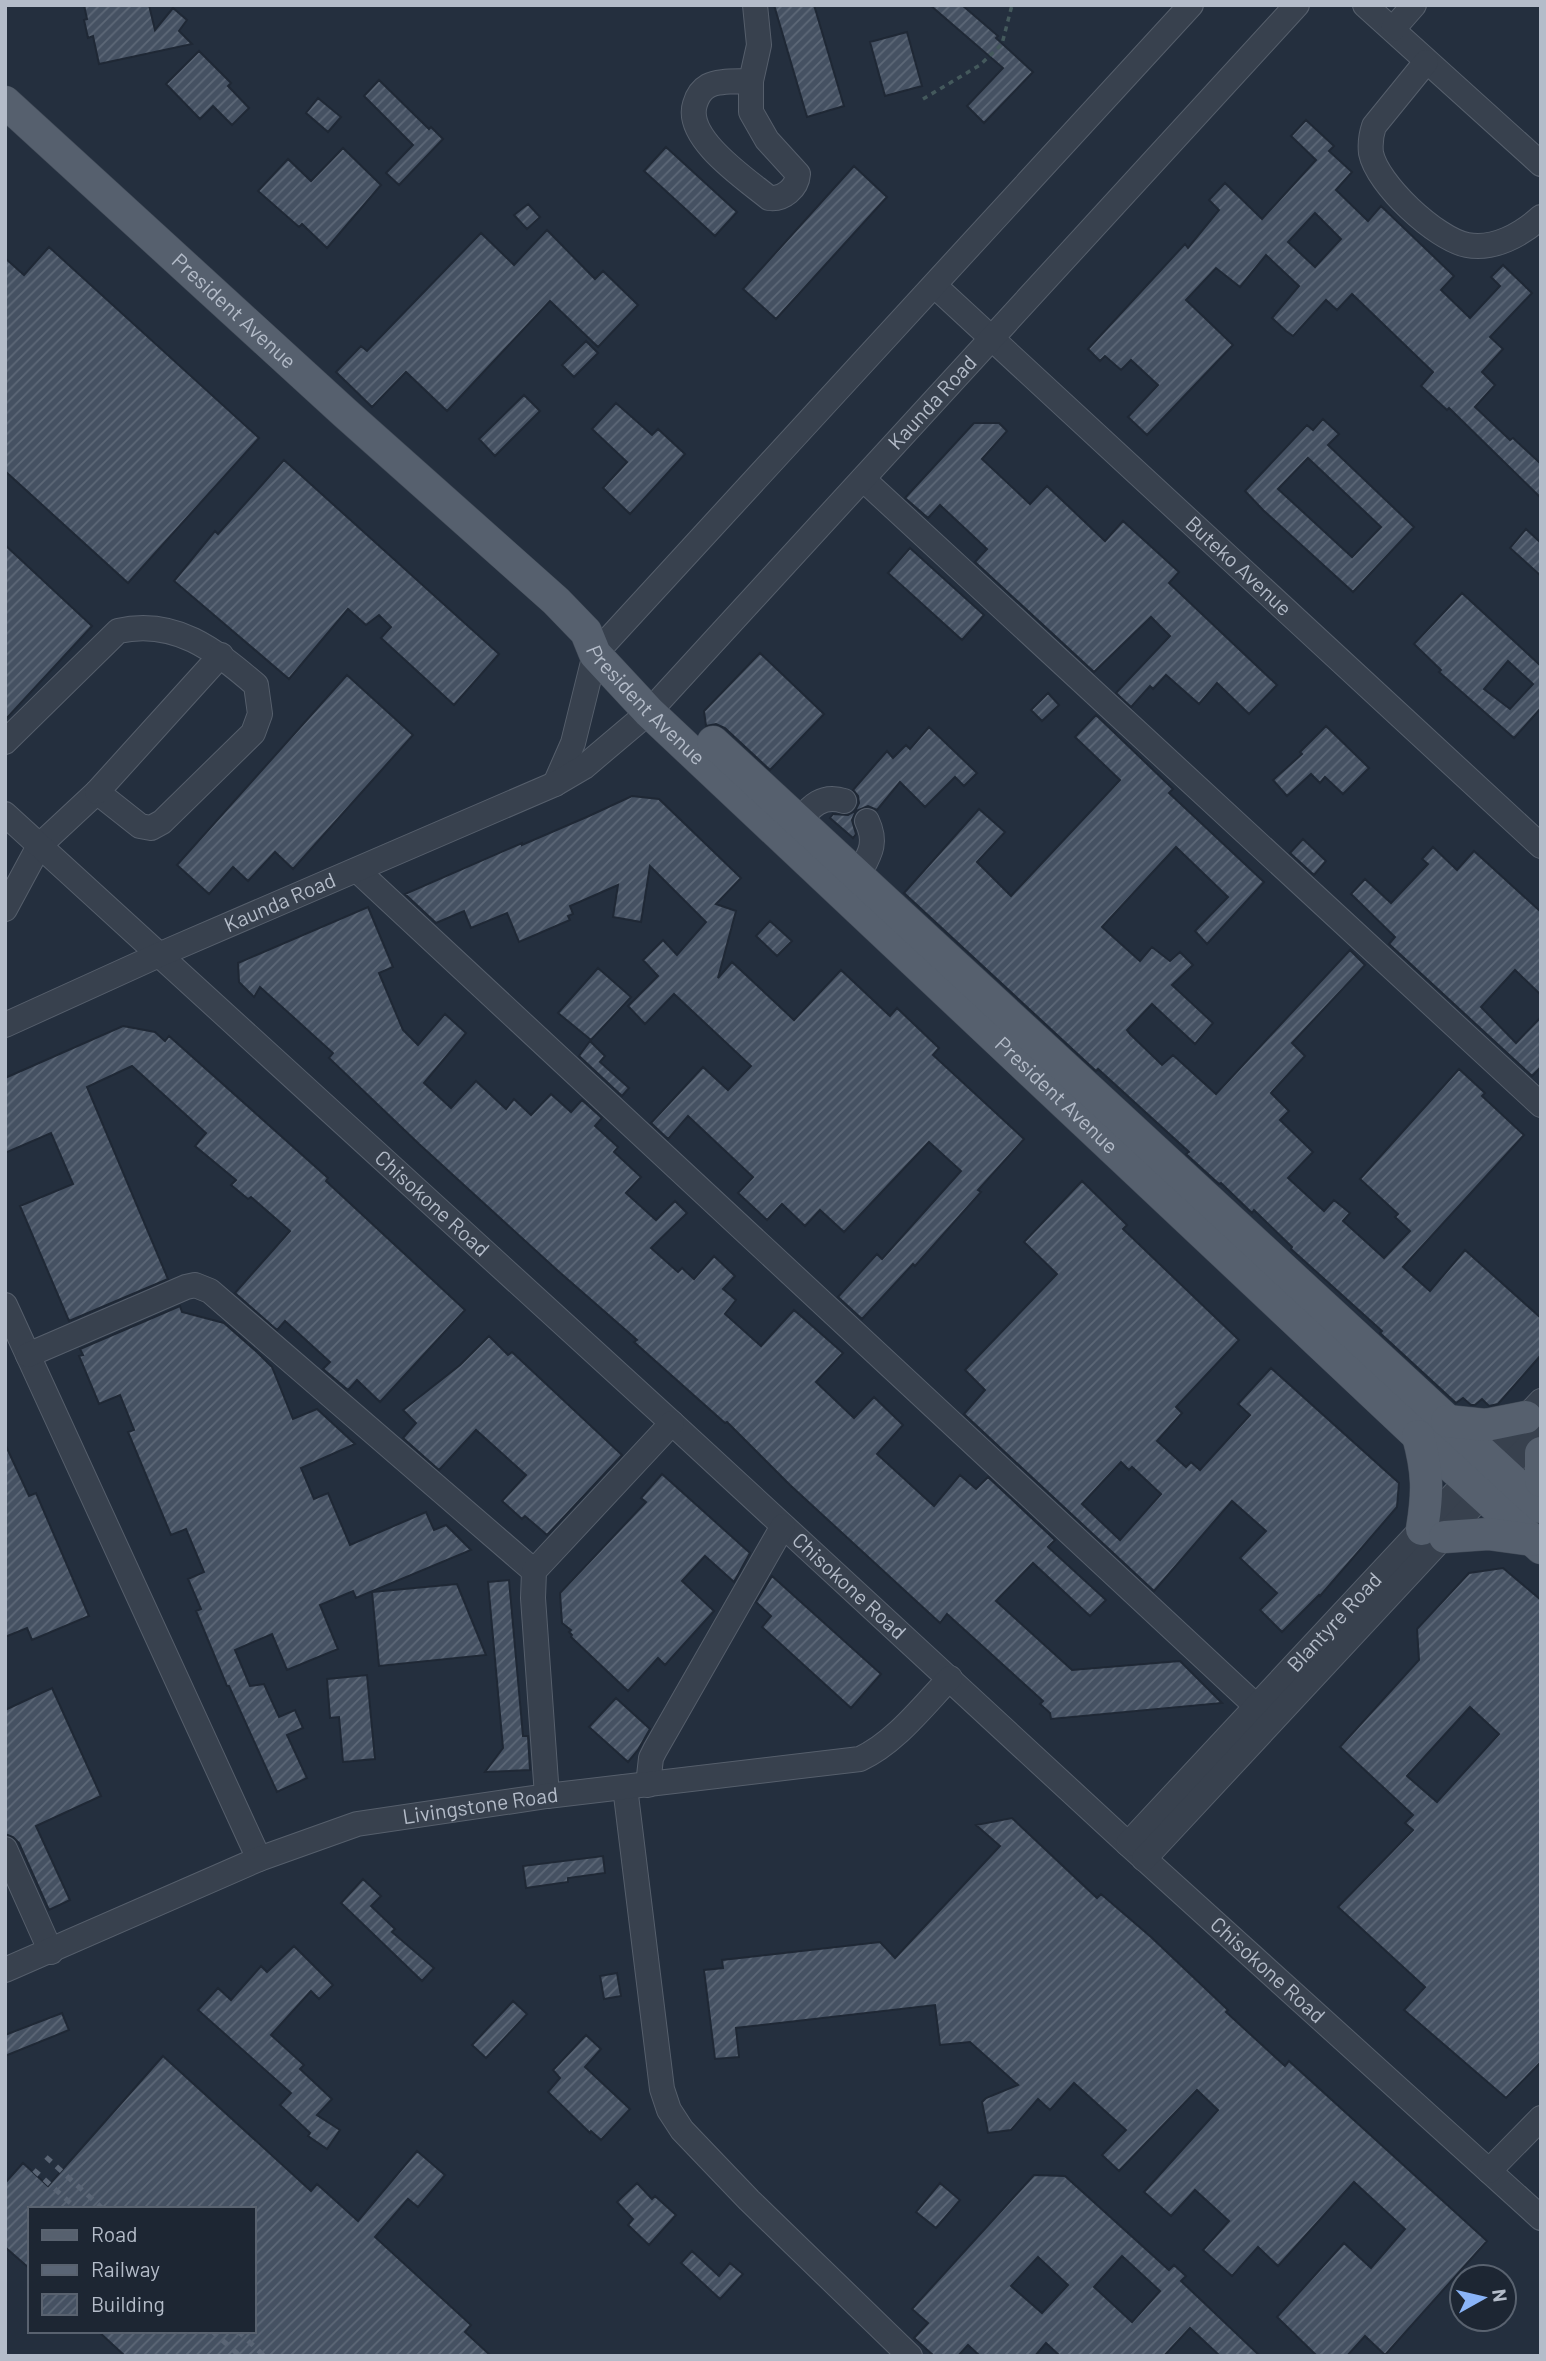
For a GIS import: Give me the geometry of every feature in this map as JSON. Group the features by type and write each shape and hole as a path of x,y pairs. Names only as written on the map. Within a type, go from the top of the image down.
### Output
{"main road":[{"name":"President Avenue","path":"5,102 345,413 556,601 656,704 791,830 1418,1436 1536,1544"},
{"name":"President Avenue","path":"791,830 858,876 1541,1507"},
{"path":"1447,1420 1486,1425 1536,1417"},
{"path":"1418,1436 1428,1478 1427,1497 1433,1533 1488,1534 1536,1544"},
{"path":"1541,1453 1541,1480"}],"street":[{"path":"751,81 706,87 693,110 696,125 702,136 731,166 769,198 776,199 784,196 798,180 798,174 767,140 751,111 751,81 759,45 755,5"},
{"name":"Kaunda Road","path":"5,1025 161,954 555,784 584,767 656,704 1297,5"},
{"path":"1365,5 1541,164"},
{"path":"1393,29 1413,5"},
{"path":"555,784 573,743 596,642 935,286 1181,9"},
{"path":"1426,62 1374,126 1371,154 1379,172 1394,192 1425,220 1446,237 1467,245 1504,241 1528,229 1541,217"},
{"name":"Buteko Avenue","path":"935,286 1541,846"},
{"path":"863,479 1541,1105"},
{"path":"5,741 118,631 138,626 169,629 221,656 256,685 260,714 253,733 162,822 151,828 140,826 97,792"},
{"path":"5,909 39,846 97,792 221,656"},
{"path":"791,830 820,800 830,797 844,801"},
{"name":"Chisokone Road","path":"5,814 161,954 1136,1851 1541,2218"},
{"path":"858,876 872,847 873,834 867,821"},
{"path":"358,871 1256,1706"},
{"path":"28,1355 186,1287 202,1287 534,1571"},
{"path":"5,1305 259,1859"},
{"name":"Blantyre Road","path":"1136,1851 1475,1489 1536,1417"},
{"path":"547,1796 533,1598 534,1571 672,1423"},
{"path":"783,1526 637,1786 662,2089 669,2110 682,2130 749,2200 910,2356"},
{"name":"Blantyre Road","path":"1136,1851 1256,1706 1433,1533"},
{"name":"Livingstone Road","path":"5,1970 259,1859 356,1824 547,1796 860,1759 889,1740 950,1678"},
{"path":"5,1849 51,1952"},
{"path":"1489,2171 1541,2118"}],"path":[{"path":"923,99 980,65 1002,44 1012,5"}],"building":[{"path":"84,5 149,5 155,30 173,8 187,20 179,31 192,44 99,64 93,36 88,38"},
{"path":"774,5 814,5 844,106 807,117"},
{"path":"930,5 962,5 998,36 996,38 1033,72 984,123 967,106 1003,68"},
{"path":"907,32 922,86 885,96 870,42"},
{"path":"199,51 231,83 228,86 249,108 232,125 213,106 200,119 166,84"},
{"path":"379,80 429,129 431,127 443,139 399,185 386,173 413,145 364,96"},
{"path":"318,98 341,117 328,132 306,113"},
{"path":"1306,120 1334,146 1329,151 1352,172 1336,190 1368,221 1381,206 1454,276 1441,290 1470,318 1500,286 1491,277 1503,265 1532,293 1490,337 1503,349 1482,372 1495,385 1475,407 1541,464 1541,498 1449,408 1447,410 1421,386 1433,372 1352,294 1337,310 1326,300 1293,336 1286,331 1272,318 1299,286 1266,255 1240,287 1216,268 1186,300 1233,345 1147,435 1128,417 1158,385 1131,360 1121,370 1105,356 1100,361 1088,349 1185,244 1188,248 1219,210 1209,200 1225,183 1262,219 1316,160 1291,136","holes":["1315,213 1341,239 1315,267 1288,242"]},
{"path":"666,147 737,212 715,236 644,171"},
{"path":"343,148 381,185 327,248 302,224 299,227 258,191 288,159 311,181"},
{"path":"854,166 887,197 776,319 743,289"},
{"path":"528,204 540,217 527,229 514,215"},
{"path":"547,230 595,279 603,271 638,305 598,347 550,301 447,411 406,372 372,407 336,372 361,346 367,351 481,233 514,265"},
{"path":"49,247 259,438 128,583 5,471 5,258 24,275"},
{"path":"586,341 598,353 574,377 562,365"},
{"path":"524,395 540,411 495,456 479,439"},
{"path":"616,403 652,435 658,429 685,454 630,514 603,488 627,462 592,429"},
{"path":"1323,419 1339,434 1328,445 1414,527 1353,592 1245,491 1307,425 1313,430","holes":["1308,458 1381,527 1352,557 1278,489"]},
{"path":"974,423 999,423 1007,431 982,459 1030,504 1047,486 1105,541 1123,521 1179,572 1169,583 1277,685 1249,714 1217,683 1199,704 1166,675 1153,689 1150,686 1131,707 1116,693 1170,636 1151,617 1094,672 975,562 987,549 940,505 928,518 905,498"},
{"path":"284,460 499,654 454,705 381,638 391,627 379,615 366,625 348,609 289,679 174,581 215,531 218,534"},
{"path":"1526,529 1541,543 1541,576 1510,548"},
{"path":"5,545 92,626 5,720"},
{"path":"910,548 984,615 962,640 888,573"},
{"path":"1462,593 1541,666 1541,708 1514,738 1439,672 1441,670 1414,644","holes":["1508,661 1533,684 1510,709 1484,689"]},
{"path":"760,653 824,714 770,770 725,728 716,724 706,726 704,711"},
{"path":"347,675 413,735 293,869 275,852 248,881 233,867 209,894 177,865"},
{"path":"1048,693 1059,705 1042,721 1031,710"},
{"path":"1096,715 1173,789 1169,793 1264,882 1207,944 1195,931 1228,897 1176,847 1102,927 1140,961 1152,947 1170,961 1180,952 1193,965 1172,985 1213,1023 1195,1044 1152,1004 1127,1030 1130,1034 1162,1065 1173,1055 1216,1094 1350,950 1365,965 1292,1043 1305,1056 1271,1093 1289,1111 1280,1120 1313,1152 1288,1178 1324,1211 1334,1200 1350,1213 1343,1221 1384,1258 1410,1231 1395,1217 1398,1214 1360,1179 1459,1069 1485,1093 1482,1096 1524,1135 1403,1267 1430,1291 1465,1250 1541,1318 1541,1355 1498,1404 1489,1406 1482,1399 1471,1405 1463,1398 1456,1403 1380,1333 1382,1331 1291,1249 1292,1247 1254,1210 1252,1213 1219,1184 1186,1154 1189,1152 1098,1069 1096,1071 904,893 979,809 1005,832 977,862 1011,896 1120,780 1075,737"},
{"path":"1326,726 1369,768 1343,794 1325,777 1320,783 1311,774 1287,796 1273,780 1302,754 1300,752"},
{"path":"929,727 977,773 964,786 955,777 925,807 900,782 877,810 868,806 856,811 852,820 856,834 853,838 830,818 833,814 848,815 855,811 859,803 853,790 887,751 893,758 906,745 910,749"},
{"path":"632,796 659,799 741,878 716,904 736,911 718,978 732,962 794,1020 841,970 890,1016 897,1008 939,1048 933,1055 1024,1139 915,1266 913,1264 862,1319 838,1297 877,1254 882,1259 961,1171 929,1142 844,1232 820,1210 805,1226 782,1204 767,1220 738,1193 753,1177 688,1116 668,1139 651,1123 703,1067 728,1090 751,1066 674,994 645,1024 628,1006 658,976 643,960 663,940 677,955 706,922 650,866 641,922 613,917 618,885 570,906 573,914 568,916 570,920 519,942 507,913 471,928 464,911 436,923 405,894"},
{"path":"1303,839 1326,861 1314,875 1290,853"},
{"path":"1433,847 1457,870 1474,851 1541,912 1541,995 1515,970 1481,1007 1516,1043 1541,1017 1541,1067 1532,1076 1389,944 1395,937 1351,894 1365,879 1391,903 1428,864 1422,859"},
{"path":"368,907 393,967 379,973 403,1030 418,1045 445,1014 466,1033 424,1083 451,1108 476,1081 506,1109 514,1099 531,1115 551,1094 571,1112 582,1100 602,1118 595,1126 618,1147 614,1152 641,1177 626,1193 656,1220 675,1201 687,1213 651,1248 678,1272 682,1268 694,1279 714,1256 735,1276 723,1289 736,1300 725,1314 761,1346 794,1310 843,1353 816,1382 854,1418 874,1397 903,1425 877,1454 934,1506 960,1475 976,1489 988,1477 1055,1540 1048,1547 1106,1600 1090,1616 1033,1563 996,1601 1072,1670 1180,1661 1222,1703 1051,1719 1050,1713 1040,1704 1043,1701 947,1614 940,1623 790,1485 727,1422 634,1342 637,1340 419,1144 329,1058 333,1053 260,987 254,997 239,982 238,963"},
{"path":"770,921 792,941 777,956 756,936"},
{"path":"598,968 631,997 591,1040 558,1013"},
{"path":"123,1026 155,1032 165,1041 169,1036 328,1178 326,1181 465,1310 380,1402 357,1380 348,1390 323,1369 330,1362 285,1321 277,1330 235,1293 290,1231 251,1197 248,1199 231,1185 236,1180 195,1146 206,1133 132,1066 87,1087 168,1279 69,1321 20,1206 73,1184 51,1133 5,1153 5,1078"},
{"path":"590,1041 605,1056 600,1062 629,1088 622,1096 579,1056"},
{"path":"1082,1181 1127,1225 1123,1229 1239,1340 1176,1407 1182,1413 1157,1441 1186,1467 1191,1462 1200,1470 1250,1415 1238,1404 1271,1368 1399,1483 1397,1507 1320,1596 1282,1632 1260,1610 1277,1593 1240,1558 1266,1531 1232,1501 1154,1591 964,1414 985,1390 965,1370 1057,1274 1024,1242","holes":["1121,1462 1129,1470 1132,1467 1161,1494 1120,1540 1082,1504"]},
{"path":"180,1306 182,1312 224,1323 272,1367 293,1419 317,1409 355,1444 301,1468 314,1499 328,1493 350,1545 426,1512 434,1530 446,1525 471,1550 356,1598 353,1591 320,1605 338,1649 287,1670 272,1634 235,1650 250,1686 264,1684 279,1717 295,1710 303,1728 287,1735 307,1778 277,1792 227,1686 196,1611 201,1609 188,1579 204,1572 186,1529 171,1535 128,1432 134,1430 120,1395 99,1404 79,1356 83,1355 80,1349"},
{"path":"489,1336 508,1355 512,1352 622,1455 547,1535 525,1516 522,1519 502,1501 526,1475 476,1430 439,1470 403,1438 416,1423 403,1410 460,1365"},
{"path":"5,1444 29,1496 36,1493 89,1616 32,1640 27,1628 5,1637"},
{"path":"662,1474 750,1553 734,1582 705,1556 682,1581 714,1611 665,1665 658,1658 628,1691 571,1637 571,1630 562,1623 560,1593 646,1502 641,1498"},
{"path":"1503,1568 1541,1600 1541,2062 1506,2098 1404,2010 1425,1987 1338,1907 1413,1830 1405,1823 1413,1815 1340,1747 1419,1660 1417,1629 1469,1573","holes":["1470,1707 1499,1734 1437,1802 1407,1776"]},
{"path":"772,1576 881,1674 851,1708 762,1627 771,1616 756,1602"},
{"path":"509,1580 523,1736 528,1736 530,1770 485,1772 503,1748 488,1582"},
{"path":"457,1584 486,1655 379,1666 372,1592"},
{"path":"367,1675 375,1759 343,1762 339,1717 330,1718 327,1679"},
{"path":"52,1688 101,1796 36,1826 70,1900 49,1910 19,1843 5,1834 5,1710"},
{"path":"616,1698 650,1729 628,1762 589,1727"},
{"path":"1012,1818 1097,1898 1101,1894 1151,1937 1285,2066 1289,2061 1487,2241 1467,2263 1448,2263 1448,2285 1385,2355 1365,2336 1347,2356 1317,2356 1277,2317 1344,2243 1371,2268 1405,2229 1354,2182 1278,2266 1258,2247 1232,2276 1203,2250 1229,2221 1195,2190 1171,2216 1144,2192 1218,2110 1197,2090 1119,2171 1102,2155 1126,2130 1074,2083 1050,2110 1038,2099 1011,2130 988,2133 982,2102 1018,2085 970,2042 940,2045 935,2005 736,2028 739,2057 715,2059 704,1970 723,1968 722,1960 880,1942 895,1958 1000,1846 976,1825"},
{"path":"603,1856 605,1873 526,1888 523,1866"},
{"path":"363,1879 381,1896 371,1906 395,1929 392,1932 434,1968 422,1981 341,1903"},
{"path":"294,1946 333,1985 319,1999 311,1991 271,2035 304,2065 300,2069 332,2099 317,2115 340,2130 327,2149 308,2136 310,2133 280,2105 291,2093 198,2010 218,1988 231,2000 261,1966 267,1972"},
{"path":"617,1973 621,1996 604,1999 600,1976"},
{"path":"513,2001 527,2014 486,2058 472,2045"},
{"path":"62,2013 69,2030 5,2056 5,2035"},
{"path":"586,2035 601,2049 585,2067 630,2109 601,2140 591,2131 590,2133 548,2092 560,2078 553,2070"},
{"path":"163,2056 311,2191 317,2184 358,2221 417,2151 445,2175 418,2207 408,2199 375,2237 471,2325 465,2332 491,2356 125,2356 100,2333 256,2333 256,2207 28,2207 28,2267 5,2247 5,2183 23,2163 48,2186"},
{"path":"1034,2175 1065,2176 1169,2270 1174,2265 1186,2276 1181,2281 1260,2356 1220,2356 1190,2328 1164,2356 1060,2356 1046,2343 1035,2356 980,2356 968,2345 958,2356 934,2356 914,2338 928,2323 912,2309","holes":["1122,2256 1160,2291 1132,2322 1094,2287","1038,2257 1068,2285 1042,2313 1011,2286"]},
{"path":"637,2183 652,2199 655,2196 676,2215 649,2245 628,2225 633,2219 617,2202"},
{"path":"940,2183 960,2200 936,2228 916,2212"},
{"path":"692,2251 719,2276 730,2263 743,2274 720,2299 681,2263"}],"railway":[{"path":"46,2157 101,2207"},
{"path":"34,2170 75,2207"},
{"path":"214,2333 240,2356"},
{"path":"240,2333 264,2356"}]}
